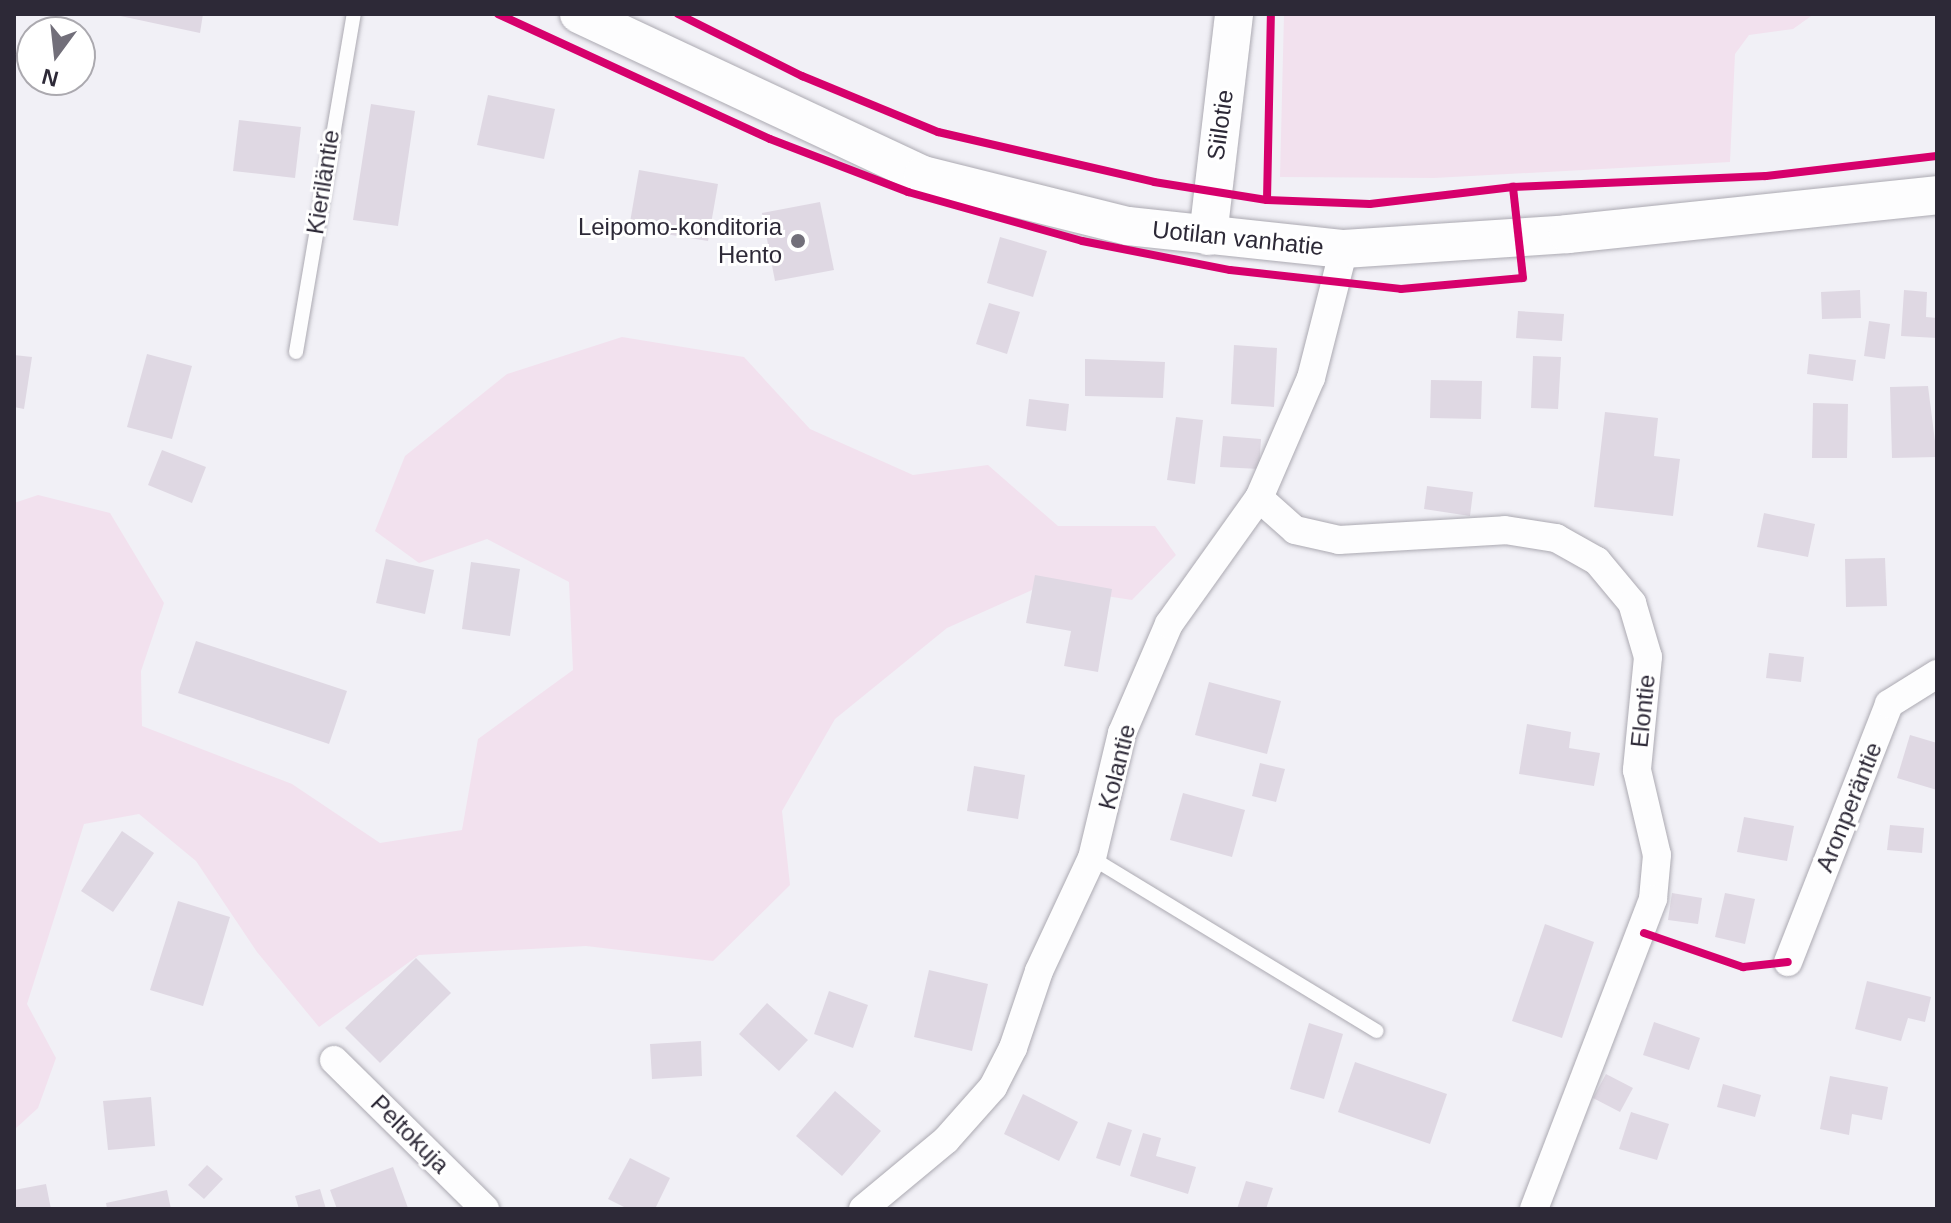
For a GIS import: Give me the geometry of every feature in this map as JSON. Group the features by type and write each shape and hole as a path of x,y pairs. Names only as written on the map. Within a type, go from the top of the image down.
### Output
{"main road":[{"name":"Uotilan vanhatie","path":"579,14 923,175 1032,206 1208,236 1344,249 1544,236 1937,195"},
{"name":"Siilotie","path":"1208,236 1234,14"}],"street":[{"name":"Kolantie","path":"863,1209 946,1140 993,1087 1092,858 1122,733 1169,624 1259,498 1311,378 1344,249"},
{"name":"Elontie","path":"1259,498 1295,530 1339,540 1505,530 1556,538 1597,561 1632,603 1648,657 1637,770 1657,855 1653,899 1534,1209"},
{"name":"Aronperäntie","path":"1788,962 1889,704 1937,674"},
{"name":"Peltokuja","path":"334,1060 485,1209"}],"lane":[{"name":"Kieriläntie","path":"296,352 354,14"},
{"path":"1092,858 1377,1031"}],"shaded area":[{"path":"1284,14 1814,14 1793,29 1749,35 1735,54 1730,162 1434,178 1280,177"},
{"path":"622,337 744,357 810,429 913,475 988,465 1058,526 1155,526 1176,555 1132,600 1041,586 947,628 835,719 782,811 790,885 713,961 586,946 419,955 319,1027 257,952 196,861 139,814 84,824 27,1004 56,1058 38,1108 14,1130 14,503 38,495 110,513 164,603 141,671 142,726 292,784 380,843 462,830 478,739 573,670 569,582 487,539 419,563 375,531 405,456 507,374"}],"building":[{"path":"111,14 203,14 200,33"},
{"path":"488,95 555,109 544,159 477,145"},
{"path":"371,104 415,111 398,226 353,220"},
{"path":"239,120 301,127 295,178 233,171"},
{"path":"639,170 718,184 708,241 629,228"},
{"name":"Leipomo-konditoria Hento","path":"820,202 834,270 775,281 762,213"},
{"path":"1000,237 1047,251 1033,297 987,283"},
{"path":"1860,290 1861,318 1822,319 1821,292"},
{"path":"1904,290 1927,292 1926,317 1937,318 1937,338 1901,336"},
{"path":"989,303 1020,312 1007,354 976,344"},
{"path":"1518,311 1564,314 1562,341 1516,338"},
{"path":"1869,321 1890,324 1885,359 1864,356"},
{"path":"1234,345 1277,348 1274,407 1231,404"},
{"path":"147,354 192,366 172,439 127,427"},
{"path":"1809,354 1856,360 1853,381 1807,374"},
{"path":"14,355 32,357 24,409 14,407"},
{"path":"1533,356 1561,357 1558,409 1531,408"},
{"path":"1085,359 1165,362 1163,398 1085,396"},
{"path":"1431,380 1482,381 1481,419 1430,418"},
{"path":"1928,386 1937,457 1892,458 1890,387"},
{"path":"1029,399 1069,404 1066,431 1026,426"},
{"path":"1813,403 1848,404 1847,458 1812,458"},
{"path":"1605,412 1658,418 1654,456 1680,459 1673,516 1594,507"},
{"path":"1176,417 1203,420 1195,484 1167,480"},
{"path":"1223,436 1261,439 1259,469 1220,467"},
{"path":"162,450 206,467 192,503 148,485"},
{"path":"1427,486 1473,492 1470,516 1424,509"},
{"path":"1764,513 1815,524 1808,557 1757,547"},
{"path":"1885,558 1887,606 1846,607 1845,559"},
{"path":"386,559 434,570 425,614 376,603"},
{"path":"471,562 520,569 510,636 462,629"},
{"path":"1035,575 1112,589 1098,672 1064,666 1071,631 1026,623"},
{"path":"196,641 347,691 329,744 178,693"},
{"path":"1769,653 1804,657 1801,682 1766,678"},
{"path":"1209,682 1281,701 1267,754 1195,735"},
{"path":"1527,724 1571,732 1569,748 1600,753 1594,786 1519,774"},
{"path":"1910,735 1937,743 1937,790 1897,778"},
{"path":"1260,763 1285,769 1276,802 1252,796"},
{"path":"974,766 1025,775 1018,819 967,811"},
{"path":"1183,793 1245,810 1232,857 1170,840"},
{"path":"1744,817 1794,826 1787,861 1737,852"},
{"path":"1890,825 1924,828 1922,853 1887,850"},
{"path":"122,831 154,853 113,912 81,891"},
{"path":"1672,893 1702,898 1698,924 1668,920"},
{"path":"1725,893 1755,899 1745,944 1715,937"},
{"path":"178,901 230,917 203,1006 150,990"},
{"path":"1545,924 1594,942 1562,1038 1512,1021"},
{"path":"416,958 451,993 380,1063 345,1028"},
{"path":"929,970 988,984 972,1051 914,1037"},
{"path":"1867,981 1931,997 1925,1022 1908,1018 1901,1041 1855,1029"},
{"path":"829,991 868,1005 853,1048 814,1034"},
{"path":"767,1003 808,1040 779,1071 739,1034"},
{"path":"1654,1022 1700,1038 1689,1070 1643,1055"},
{"path":"1309,1023 1343,1034 1324,1099 1290,1089"},
{"path":"701,1041 702,1076 652,1079 650,1044"},
{"path":"1355,1062 1447,1094 1430,1144 1338,1112"},
{"path":"1606,1074 1633,1088 1620,1112 1593,1098"},
{"path":"1830,1076 1888,1087 1882,1120 1852,1114 1849,1135 1820,1129"},
{"path":"1723,1084 1761,1095 1755,1117 1717,1107"},
{"path":"835,1091 881,1131 842,1176 796,1136"},
{"path":"1023,1094 1078,1122 1059,1161 1004,1134"},
{"path":"151,1097 155,1146 108,1150 103,1101"},
{"path":"1631,1112 1669,1124 1657,1160 1619,1149"},
{"path":"1108,1122 1132,1130 1120,1166 1096,1158"},
{"path":"1143,1133 1161,1138 1156,1156 1196,1167 1188,1194 1130,1176"},
{"path":"630,1158 670,1178 655,1209 628,1209 608,1199"},
{"path":"207,1165 223,1179 204,1199 188,1185"},
{"path":"393,1167 408,1208 337,1209 330,1190"},
{"path":"1246,1181 1273,1188 1266,1209 1237,1209"},
{"path":"46,1184 51,1209 14,1209 14,1190"},
{"path":"320,1189 326,1209 299,1209 295,1196"},
{"path":"167,1190 171,1209 107,1209 106,1203"}],"cycle path":[{"path":"498,14 770,139 908,192 1082,241 1230,270 1401,289 1523,278 1513,187"},
{"path":"678,14 802,76 938,132 1154,182 1267,200 1370,204 1513,187 1766,176 1937,156"},
{"path":"1267,200 1271,14"},
{"path":"1644,933 1743,967 1788,962"}],"place":[{"name":"Leipomo-konditoria Hento","path":"798,241"}]}
